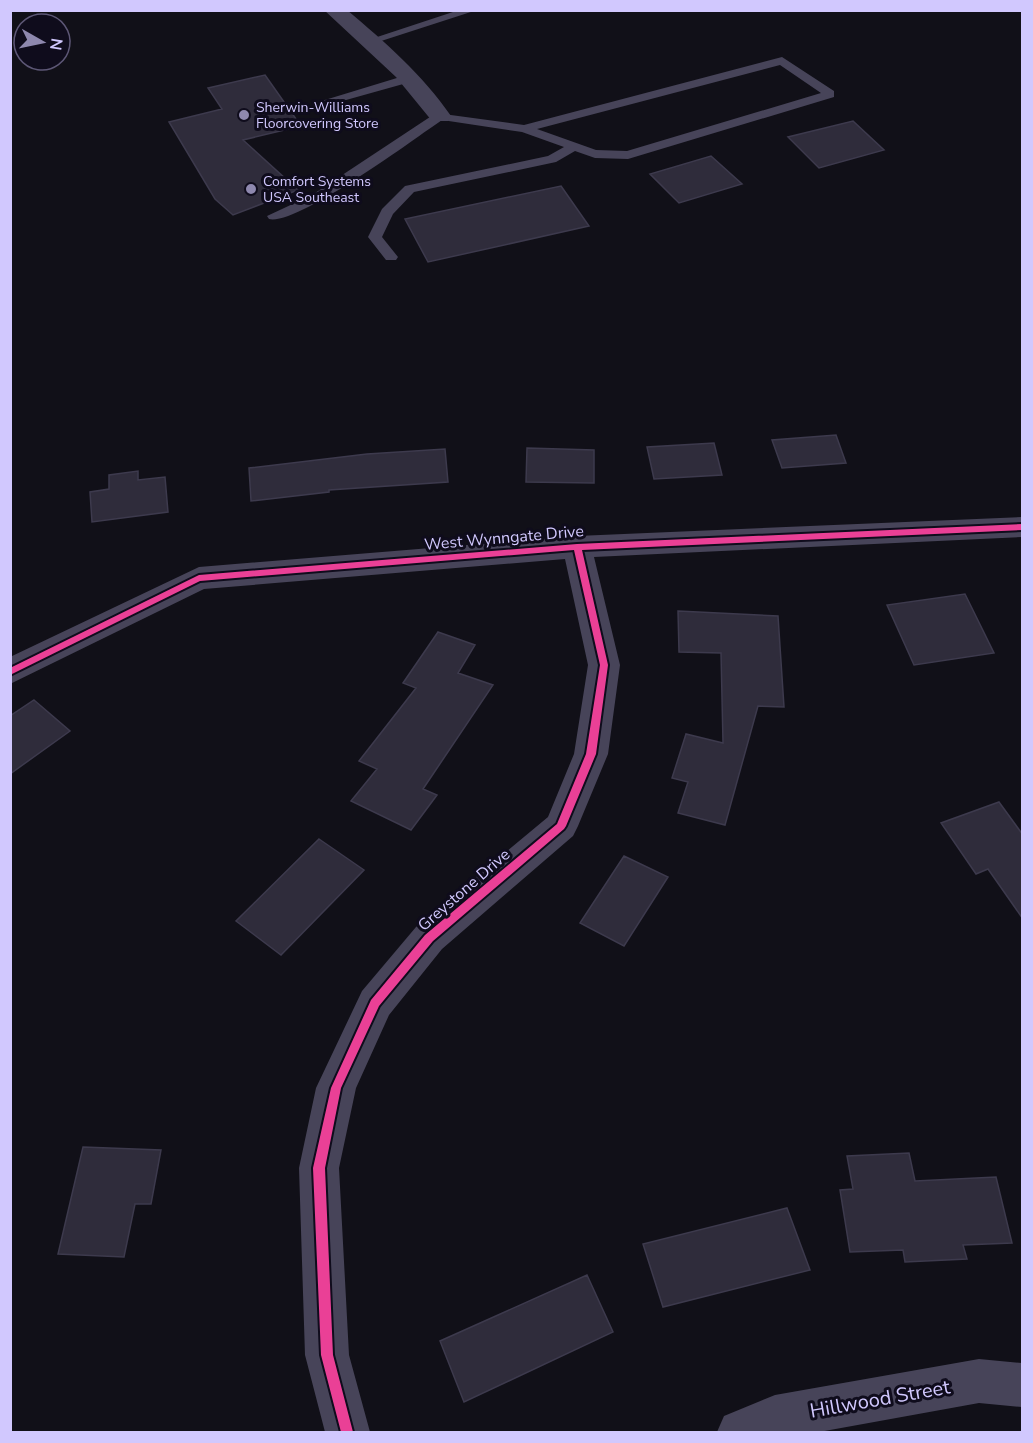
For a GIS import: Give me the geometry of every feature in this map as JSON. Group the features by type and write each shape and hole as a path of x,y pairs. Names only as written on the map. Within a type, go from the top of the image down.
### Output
{"street":[{"path":"334,10 410,78 440,116"},
{"name":"West Wynngate Drive","path":"10,672 199,578 578,547 1023,526"},
{"name":"Greystone Drive","path":"347,1432 327,1355 319,1168 336,1088 375,1003 429,938 561,826 591,754 604,664 578,547"},
{"name":"Hillwood Street","path":"740,1432 775,1418 979,1381 1023,1385"}],"lane":[{"path":"371,41 472,10"},
{"path":"274,216 317,198 440,116 524,129 595,154 628,156 830,94 782,61 524,129"},
{"path":"321,103 410,78"},
{"path":"392,257 375,237 387,212 410,189 552,159 574,147"}],"building":[{"path":"265,75 301,126 243,140 298,190 233,215 215,199 169,122 222,109 208,88"},
{"path":"853,121 884,150 819,168 788,137"},
{"path":"711,156 742,184 679,203 650,174"},
{"path":"561,186 589,226 428,262 405,219"},
{"path":"836,435 846,463 782,468 772,440"},
{"path":"714,443 722,475 654,479 647,447"},
{"path":"527,448 594,450 594,483 526,482"},
{"path":"445,449 448,482 329,490 329,492 251,501 249,468 367,454"},
{"path":"138,471 138,480 165,477 168,512 92,522 90,492 109,489 109,475"},
{"path":"965,594 994,653 914,665 887,605"},
{"path":"678,611 778,616 784,707 758,706 725,825 678,813 688,782 672,778 686,734 723,743 721,653 679,652"},
{"path":"438,632 475,645 458,673 493,685 423,789 437,795 411,830 351,801 377,769 359,761 416,688 403,683"},
{"path":"34,700 70,731 10,774 10,716"},
{"path":"999,802 1023,835 1023,919 988,869 976,874 941,823"},
{"path":"319,839 364,870 281,955 236,921"},
{"path":"624,856 668,877 624,946 580,923"},
{"path":"83,1147 161,1150 151,1204 135,1204 124,1257 58,1254"},
{"path":"909,1153 915,1181 996,1177 1012,1243 963,1245 967,1259 905,1262 903,1250 850,1252 840,1190 853,1189 847,1156"},
{"path":"787,1208 810,1270 663,1307 643,1244"},
{"path":"587,1275 613,1332 464,1402 440,1341"}],"cycle path":[{"path":"10,672 199,578 577,547 1022,527"},
{"path":"347,1432 327,1355 319,1168 336,1088 375,1003 429,938 561,826 591,754 604,665 577,547"}],"place":[{"name":"Sherwin-Williams Floorcovering Store","path":"244,115"},
{"name":"Comfort Systems USA Southeast","path":"251,189"}]}
